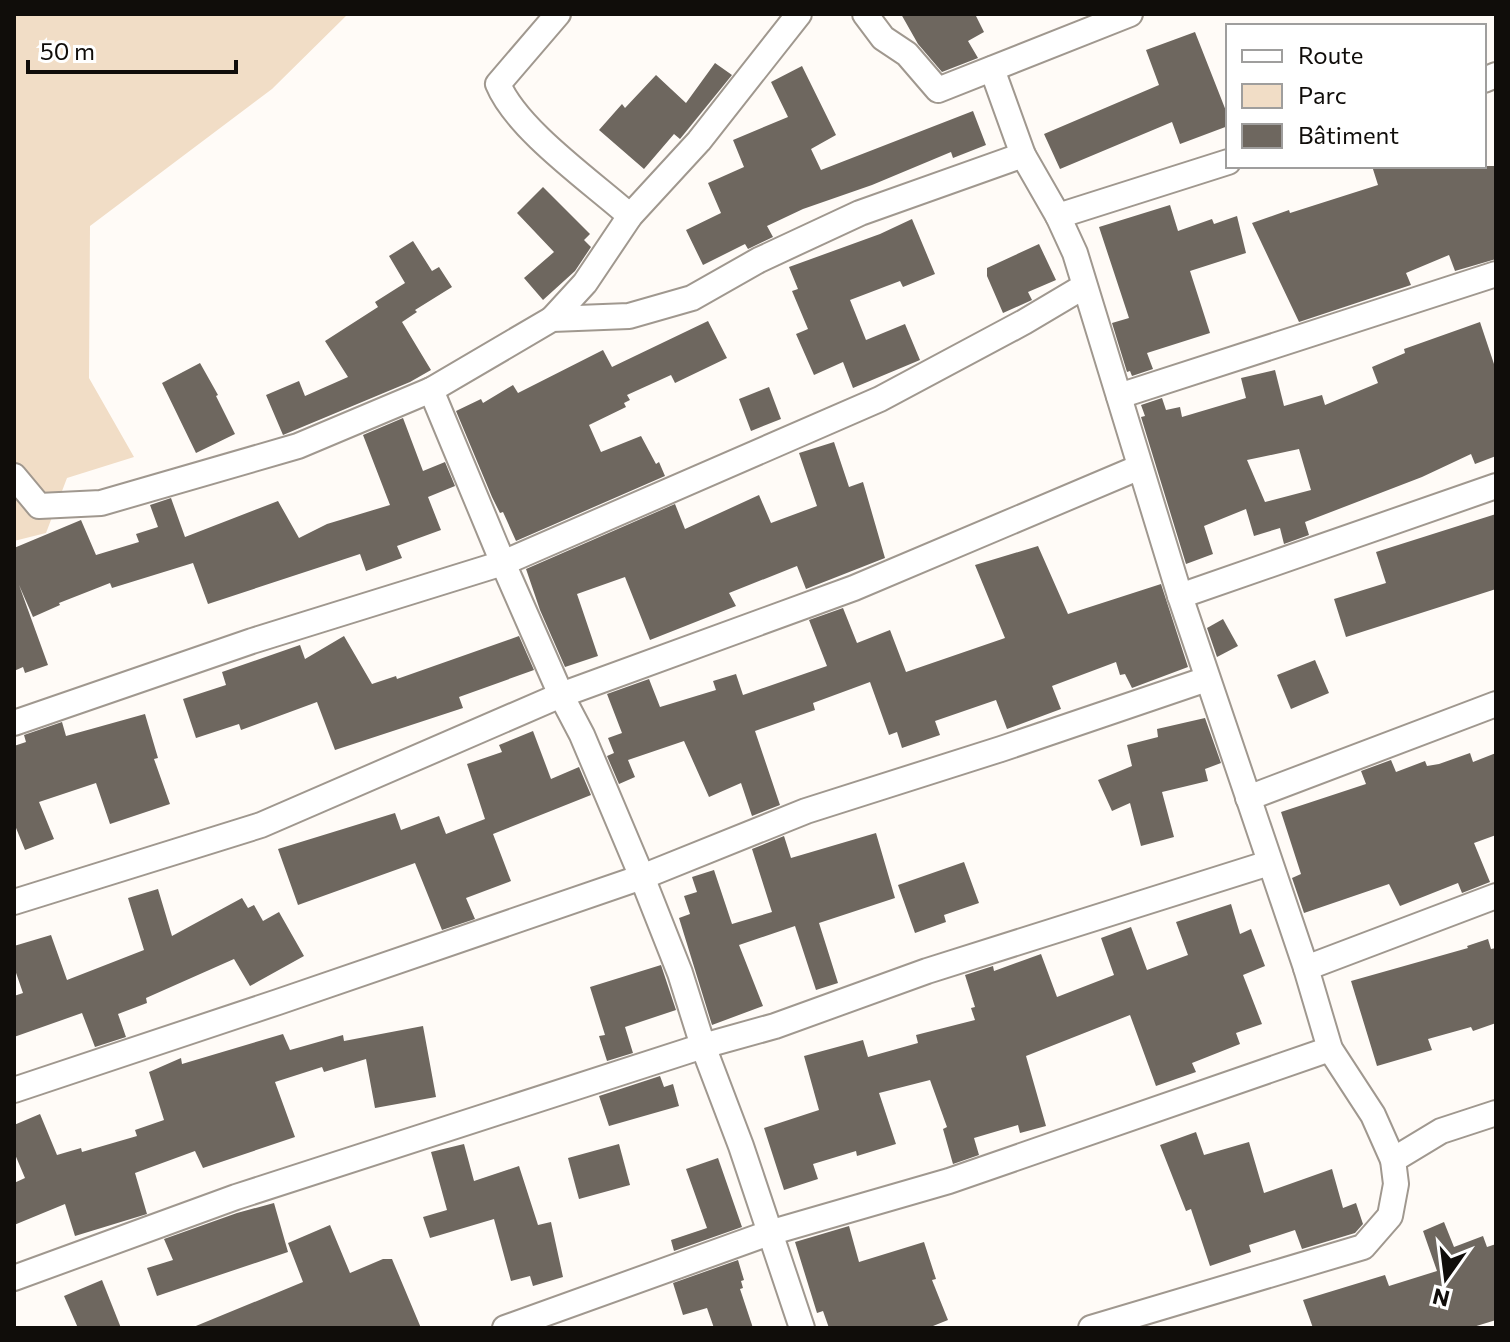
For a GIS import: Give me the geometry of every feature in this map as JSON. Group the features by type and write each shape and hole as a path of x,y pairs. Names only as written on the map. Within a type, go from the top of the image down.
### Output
{"street":[{"path":"558,14 498,84 504,100 521,120 630,216"},
{"path":"14,476 39,506 101,503 298,446 431,390 552,319 585,283 630,216 699,141 799,14"},
{"path":"865,14 883,38 907,54 938,90 1130,14"},
{"path":"992,69 1023,155 1075,253 1180,596 1306,968 1330,1049 1373,1115 1393,1160 1396,1184 1390,1216 1363,1247 1091,1328"},
{"path":"552,319 629,316 692,298 759,260 860,213 1023,155"},
{"path":"1058,216 1226,163"},
{"path":"1119,396 1496,274"},
{"path":"14,723 252,641 503,563 880,399 1083,287"},
{"path":"431,390 503,563 582,735 680,973 802,1328"},
{"path":"14,902 261,825 561,695 854,588 1140,467"},
{"path":"1180,596 1496,486"},
{"path":"14,1090 642,877 806,811 1207,679"},
{"path":"1248,798 1496,704"},
{"path":"14,1278 236,1197 703,1046 775,1026 927,971 1269,863"},
{"path":"1306,968 1496,896"},
{"path":"505,1328 769,1233 949,1181 1330,1049"},
{"path":"1393,1160 1441,1131 1496,1113"}],"green space":[{"path":"14,14 348,14 272,89 90,226 89,378 134,457 67,478 46,533 14,541"}],"building":[{"path":"901,14 975,14 984,32 968,41 978,58 942,72 918,44"},
{"path":"1195,32 1226,111 1226,127 1180,144 1172,122 1060,169 1044,134 1159,85 1146,50"},
{"path":"715,63 732,75 680,139 674,134 644,169 599,130 622,104 625,108 656,75 686,103"},
{"path":"802,66 836,135 811,149 821,170 973,111 986,145 953,158 951,152 872,185 803,209 767,226 773,237 748,249 745,244 703,265 686,230 721,213 708,183 744,167 733,140 788,117 771,82"},
{"path":"1496,166 1496,259 1455,271 1449,255 1406,273 1411,285 1299,322 1252,223 1378,185 1373,168"},
{"path":"543,187 590,234 584,240 591,247 575,271 543,300 524,278 554,252 517,213"},
{"path":"1170,205 1178,231 1212,219 1214,224 1237,216 1246,253 1190,271 1210,333 1147,353 1153,369 1132,376 1130,371 1127,372 1112,323 1129,318 1099,227"},
{"path":"912,219 935,274 903,287 900,281 850,300 866,340 905,324 920,360 853,388 843,362 814,375 796,334 808,329 792,291 798,289 789,267"},
{"path":"413,241 432,271 439,267 452,287 402,322 431,370 410,382 283,435 266,395 299,381 305,396 348,377 325,341 378,307 375,302 405,283 389,256"},
{"path":"1039,244 1056,280 1028,292 1032,300 1003,313 987,276 987,268"},
{"path":"708,321 727,358 675,383 671,375 627,395 630,400 624,403 626,407 589,425 601,452 641,436 665,476 516,541 503,512 500,513 492,497 456,411 481,399 483,403 513,385 518,393 603,350 612,367"},
{"path":"1480,322 1496,370 1496,456 1475,464 1471,454 1422,477 1305,522 1309,535 1284,544 1280,528 1254,536 1246,509 1204,526 1213,554 1186,564 1141,417 1145,416 1141,405 1162,398 1166,410 1180,407 1182,417 1246,398 1241,378 1275,370 1284,406 1322,395 1325,405 1378,383 1372,367 1405,353 1404,349","holes":["1299,449 1311,490 1265,502 1247,460"]},
{"path":"200,363 235,434 196,453 162,383"},
{"path":"769,387 781,419 751,431 739,399"},
{"path":"403,418 423,471 445,462 455,486 428,497 441,530 397,546 402,558 366,571 360,554 208,604 193,563 112,588 110,583 33,617 19,585 48,665 25,673 23,667 14,671 14,548 81,520 96,555 139,542 136,534 158,527 150,505 171,498 185,537 278,501 299,538 327,524 390,505 363,435"},
{"path":"834,442 849,487 863,482 885,558 806,589 797,566 729,593 736,606 650,640 625,577 577,594 598,656 565,667 526,569 675,504 685,529 759,495 771,523 817,506 799,453"},
{"path":"1496,514 1496,589 1346,637 1334,599 1386,583 1376,552"},
{"path":"1038,546 1068,614 1161,584 1188,667 1132,688 1125,674 1120,675 1116,662 1052,686 1061,709 1007,729 996,700 935,721 940,735 902,748 897,732 889,735 870,682 813,703 815,710 755,731 780,805 752,816 741,783 709,797 684,741 628,760 635,777 619,784 607,756 614,753 608,738 622,733 607,694 649,679 660,707 716,690 713,681 736,674 743,695 827,666 809,620 843,608 857,643 890,630 906,672 1005,638 975,565"},
{"path":"1223,619 1238,646 1217,657 1207,628"},
{"path":"344,636 372,684 396,676 397,679 519,636 534,670 459,697 463,708 335,750 317,702 241,730 239,724 196,738 183,699 226,685 222,672 300,645 305,659"},
{"path":"1315,660 1329,693 1291,709 1277,675"},
{"path":"145,714 158,758 154,759 170,804 110,824 96,783 39,802 54,839 25,850 14,823 14,746 26,742 24,735 62,722 66,736"},
{"path":"1205,718 1221,763 1205,769 1208,781 1162,792 1174,837 1141,846 1130,803 1112,811 1098,780 1132,766 1127,745 1158,737 1157,729"},
{"path":"533,731 551,779 579,767 591,795 493,834 511,881 466,898 475,919 442,930 415,863 298,905 278,849 395,813 401,830 439,816 446,834 485,819 467,764 502,752 499,745"},
{"path":"1470,753 1473,762 1496,753 1496,835 1474,843 1490,882 1462,893 1458,883 1400,906 1389,884 1304,913 1292,878 1301,874 1281,812 1366,784 1361,771 1391,760 1396,772 1425,761 1427,766 1439,764"},
{"path":"876,833 895,898 819,923 838,983 816,990 795,926 739,945 763,1006 712,1025 679,918 690,914 684,896 697,892 692,877 714,870 732,924 772,912 752,849 784,836 791,858"},
{"path":"964,862 979,903 944,915 946,922 915,933 898,885"},
{"path":"158,889 172,936 242,898 248,908 254,905 263,921 279,912 304,956 250,986 234,959 146,998 147,1003 118,1014 126,1037 95,1047 82,1013 14,1037 14,996 23,993 14,967 14,946 51,935 67,980 144,950 128,898"},
{"path":"1231,904 1240,934 1251,929 1265,966 1243,975 1262,1024 1236,1033 1240,1044 1192,1063 1196,1072 1156,1086 1130,1015 1026,1056 1046,1126 1020,1133 1018,1125 974,1138 979,1155 953,1164 943,1129 947,1127 930,1080 879,1093 896,1144 857,1156 856,1151 813,1164 818,1179 784,1190 764,1128 819,1110 804,1056 863,1040 868,1057 918,1043 916,1035 975,1020 971,1008 975,1007 965,975 993,966 994,971 1041,954 1057,997 1114,975 1101,938 1131,927 1147,970 1188,955 1176,922"},
{"path":"1488,939 1491,949 1496,948 1496,1023 1473,1031 1471,1027 1428,1039 1432,1050 1377,1066 1351,981 1468,948"},
{"path":"661,965 676,1010 625,1027 633,1053 607,1061 599,1036 605,1035 590,987"},
{"path":"423,1026 436,1097 375,1108 366,1059 324,1072 322,1067 275,1082 295,1137 203,1168 195,1151 135,1173 147,1214 75,1236 65,1204 14,1225 14,1183 25,1178 14,1152 14,1125 40,1114 57,1155 81,1148 82,1152 137,1136 135,1130 164,1120 149,1072 181,1058 182,1064 283,1034 290,1050 343,1035 344,1041"},
{"path":"660,1076 664,1087 673,1084 679,1106 609,1126 599,1096"},
{"path":"1196,1132 1204,1155 1249,1142 1264,1193 1332,1169 1343,1208 1356,1203 1363,1224 1355,1233 1302,1249 1295,1230 1249,1245 1251,1252 1210,1266 1191,1209 1186,1211 1160,1145"},
{"path":"464,1144 474,1181 519,1166 538,1225 551,1222 563,1277 533,1286 530,1276 511,1281 494,1219 430,1238 423,1217 447,1210 431,1152"},
{"path":"619,1144 630,1185 579,1199 568,1158"},
{"path":"718,1158 742,1227 674,1251 671,1240 707,1228 686,1169"},
{"path":"274,1203 288,1252 157,1296 147,1268 173,1260 164,1239"},
{"path":"1444,1222 1454,1247 1483,1236 1487,1247 1496,1244 1496,1320 1470,1328 1313,1328 1303,1300 1385,1275 1389,1286 1437,1271 1423,1231"},
{"path":"330,1225 350,1273 383,1259 392,1259 421,1328 191,1328 303,1282 288,1243"},
{"path":"849,1226 859,1262 924,1242 936,1279 932,1280 948,1320 928,1328 829,1328 823,1311 817,1313 795,1242"},
{"path":"738,1260 744,1280 740,1289 753,1328 714,1328 707,1308 683,1315 673,1283"},
{"path":"102,1280 121,1328 78,1328 64,1296"}]}
